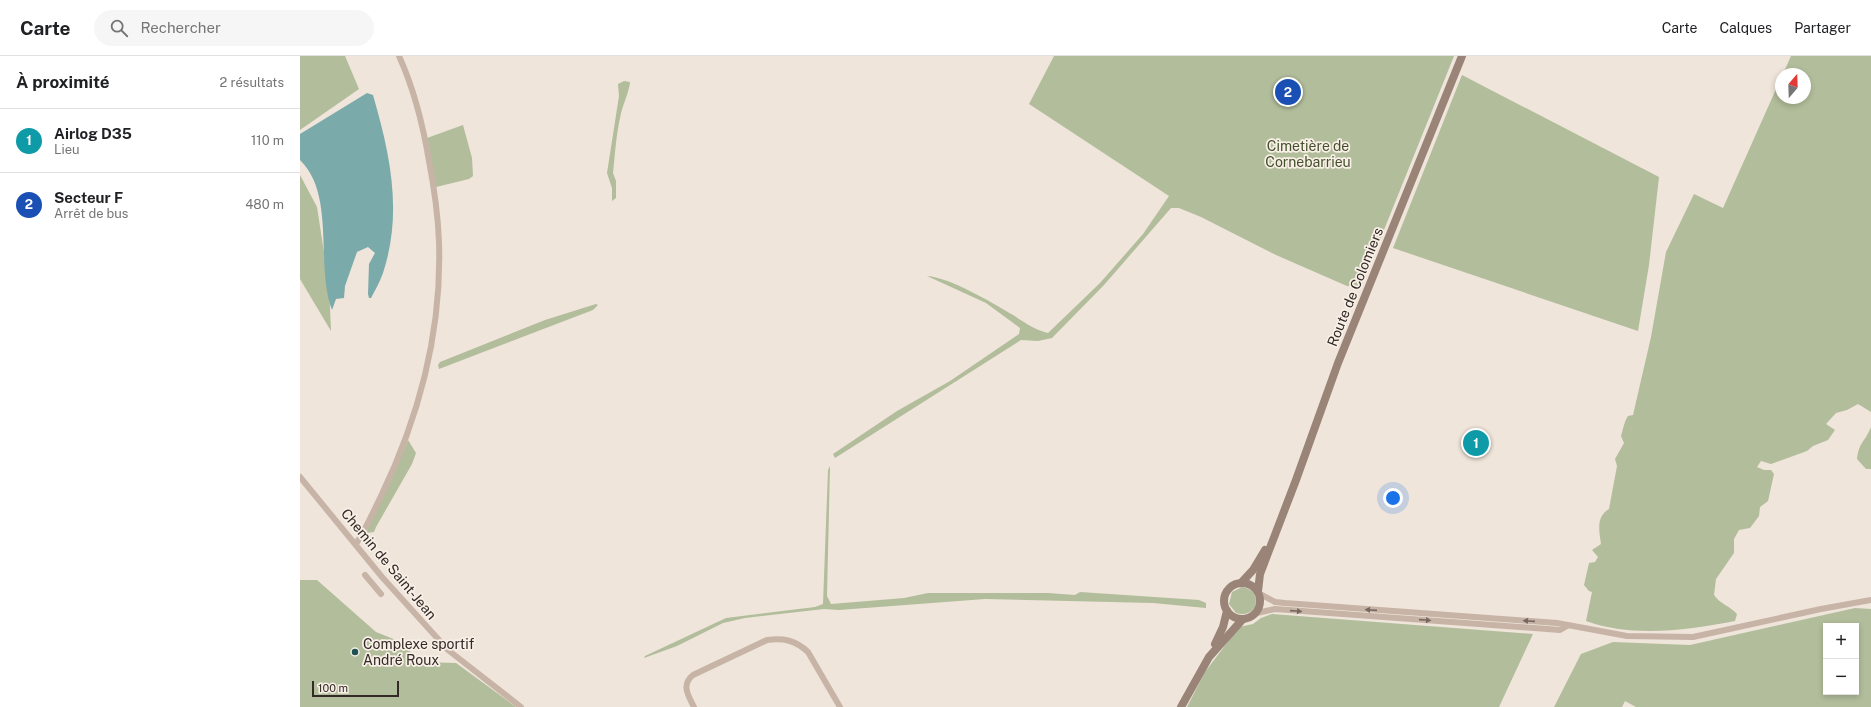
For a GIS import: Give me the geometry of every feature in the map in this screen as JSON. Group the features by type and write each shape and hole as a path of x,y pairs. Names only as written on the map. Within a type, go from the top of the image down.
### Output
{"main road":[{"name":"Route de Colomiers","path":"1259,593 1260,574 1278,529 1338,363 1462,56"},
{"name":"Route de Colomiers","path":"1241,583 1253,570 1278,529"},
{"path":"1208,657 1242,620 1253,617 1257,613 1261,602 1259,593 1254,586 1241,583 1230,588 1226,593 1224,605 1233,617 1242,620"},
{"path":"1180,707 1223,627 1227,611"}],"street":[{"path":"356,544 399,459 416,410 433,337 437,299 439,242 432,176 424,131 417,105 400,56"},
{"name":"Chemin de Saint-Jean","path":"300,477 382,577 448,650 521,707"},
{"path":"365,576 381,594"},
{"path":"373,585 382,577"},
{"path":"1259,593 1276,602 1285,603 1557,623 1628,636 1693,637 1821,609 1870,600"},
{"path":"1257,613 1275,609 1560,630 1568,626"},
{"path":"694,707 686,691 688,679 693,675 766,640 779,639 790,640 800,645 808,652 840,707"}],"green space":[{"path":"300,56 345,56 359,89 300,130"},
{"name":"Cimetière de Cornebarrieu","path":"1054,56 1454,56 1361,287 1347,286 1276,255 1201,217 1179,208 1171,208 1104,285 1052,338 1038,341 1021,340 835,458 833,454 897,411 950,381 1019,334 1020,328 986,303 927,276 947,281 971,291 1034,328 1048,333 1100,283 1143,234 1169,196 1029,104"},
{"path":"1791,56 1871,56 1871,412 1858,404 1847,410 1836,413 1826,424 1835,430 1828,440 1813,446 1807,451 1771,464 1761,461 1757,467 1764,470 1771,470 1774,474 1768,501 1760,507 1759,516 1750,528 1739,530 1734,539 1734,553 1716,579 1714,595 1719,601 1737,614 1735,621 1698,627 1660,631 1641,631 1604,626 1586,621 1592,592 1589,591 1584,585 1589,563 1595,562 1598,557 1592,550 1601,544 1599,524 1602,516 1609,509 1617,466 1615,459 1624,443 1621,436 1628,416 1633,415 1651,337 1666,252 1694,194 1723,208 1775,91 1775,104 1811,104 1811,68 1786,68"},
{"path":"1462,75 1659,177 1649,265 1638,331 1393,248"},
{"path":"624,81 630,82 621,113 618,132 613,173 616,181 616,198 612,201 612,188 607,173 619,96 618,84"},
{"path":"463,125 472,158 473,176 469,179 436,187 427,138"},
{"path":"300,175 317,207 329,285 331,331 300,279"},
{"path":"596,304 598,305 593,310 439,369 438,365 440,362 545,320"},
{"path":"1871,427 1871,469 1866,469 1857,459 1861,445"},
{"path":"408,440 416,453 412,464 374,532 366,533 391,480"},
{"path":"830,466 827,596 831,604 904,598 928,593 1048,593 1075,595 1080,592 1199,600 1206,603 1206,608 1153,603 985,599 839,610 824,609 745,618 723,623 677,646 644,658 645,656 726,618 815,607 823,604 828,470"},
{"name":"Complexe sportif André Roux","path":"300,580 317,580 376,632 401,642 420,662 456,663 516,707 300,707"},
{"path":"1242,587 1249,589 1256,598 1256,604 1253,609 1243,614 1236,613 1229,604 1232,592"},
{"path":"1855,608 1871,609 1871,707 1636,707 1625,701 1622,707 1554,707 1581,654 1613,642 1690,645"},
{"path":"1272,614 1533,634 1499,707 1187,707 1205,672 1239,627 1253,624 1261,618"}],"water":[{"path":"367,93 373,95 385,139 389,161 393,205 389,250 382,276 371,298 369,298 368,294 369,264 375,253 368,247 357,252 345,286 344,298 336,299 332,310 327,292 323,231 318,192 311,175 300,160 300,134"}],"place":[{"name":"Secteur F","path":"1288,92"},
{"name":"Airlog D35","path":"1476,443"},
{"name":"Complexe sportif André Roux","path":"355,652"}]}
